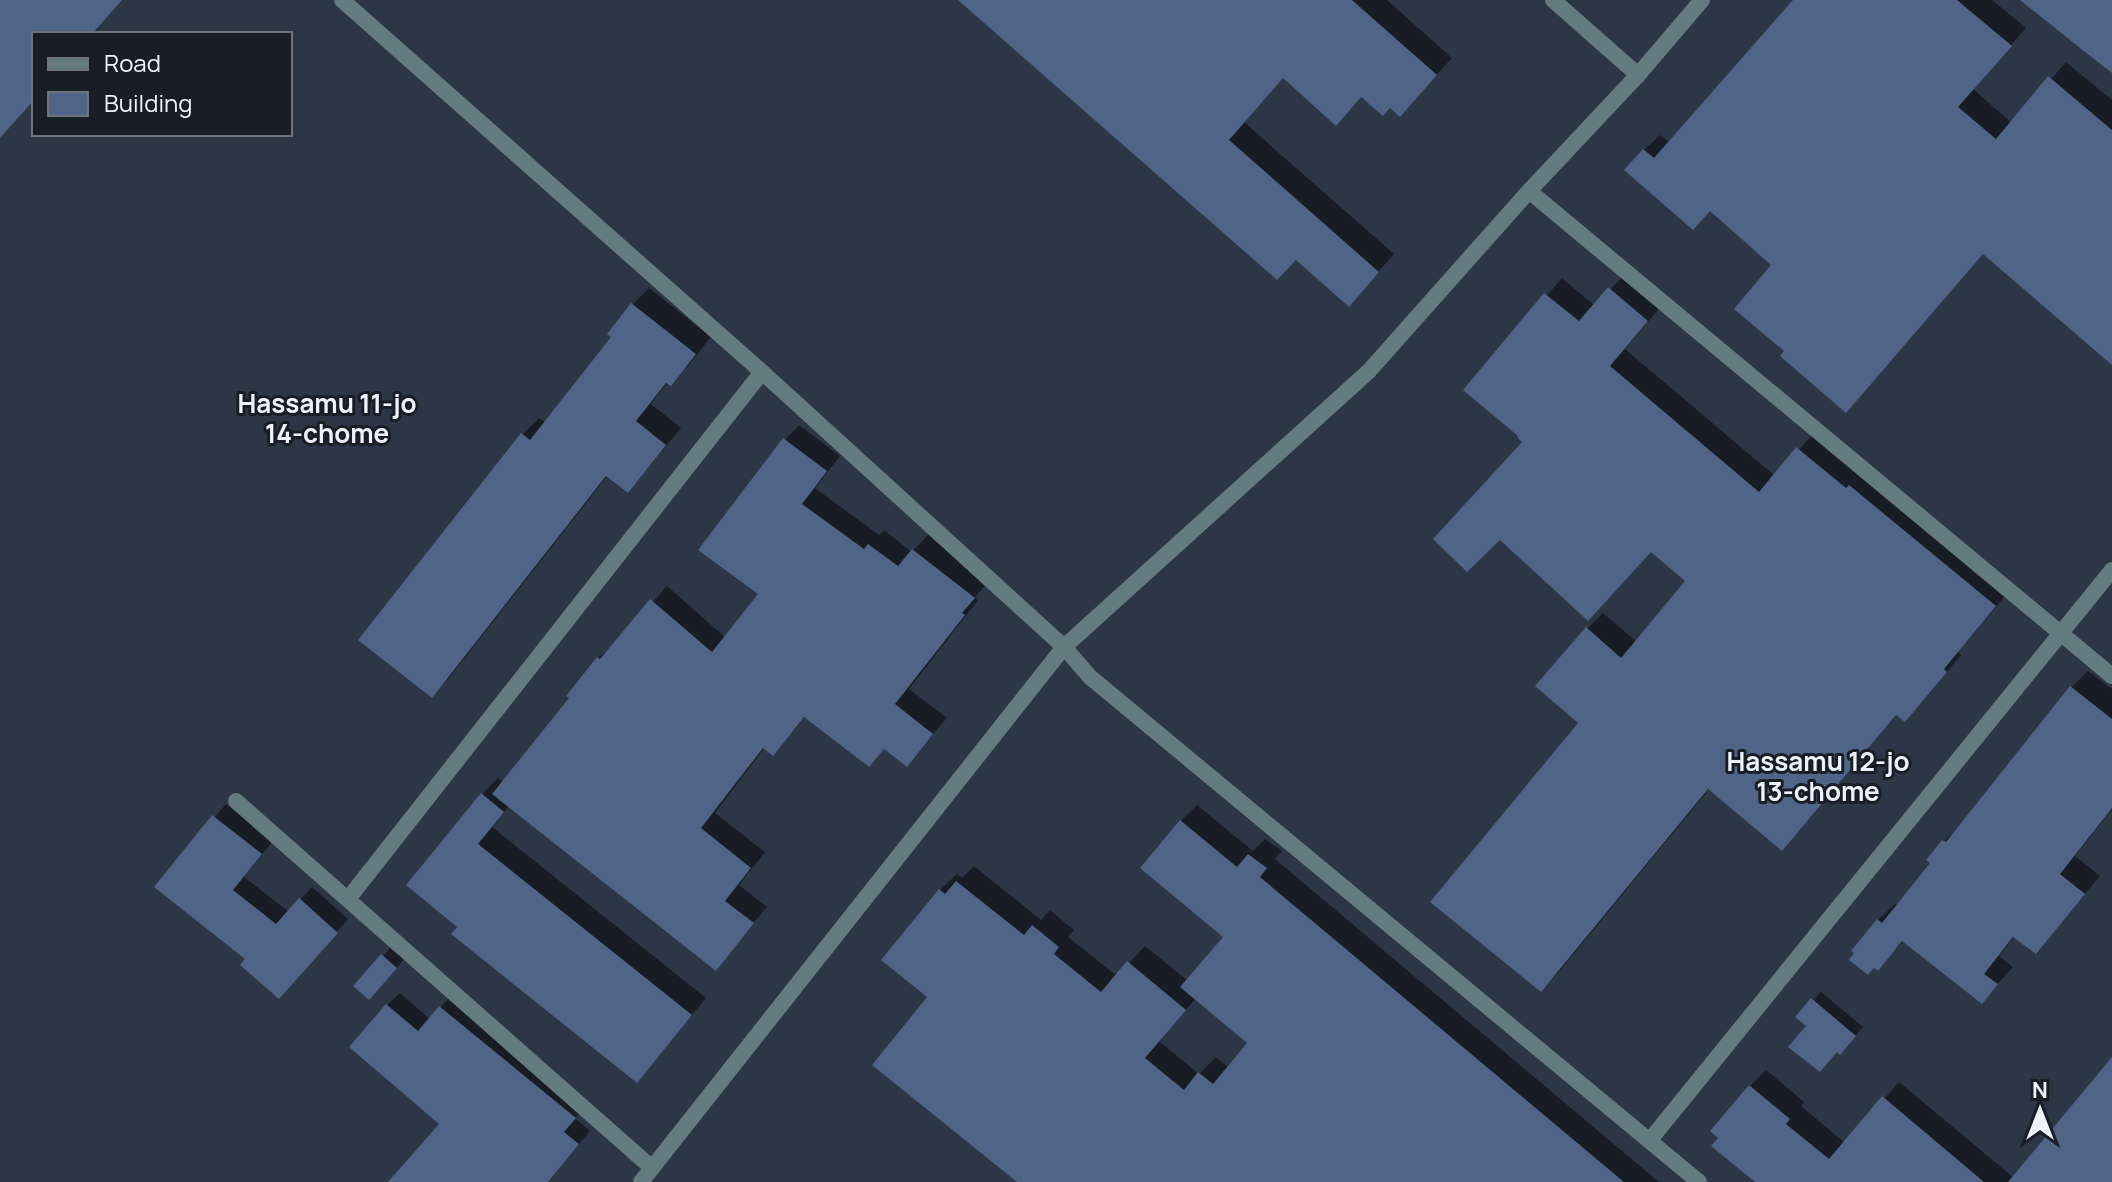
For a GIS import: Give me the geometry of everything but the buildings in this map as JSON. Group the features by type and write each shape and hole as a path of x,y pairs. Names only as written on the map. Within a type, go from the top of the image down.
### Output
{"street":[{"path":"342,0 762,372 1064,647 1090,677 1699,1182"},
{"path":"1553,0 1638,75"},
{"path":"236,801 348,899 646,1175 1064,647 1369,371 1529,191 1638,75 1702,0"},
{"path":"1529,191 2112,676"},
{"path":"348,899 762,372"},
{"path":"1650,1140 2112,570"}],"district":[{"name":"Hassamu 11-jo 14-chome","path":"327,419"},
{"name":"Hassamu 12-jo 13-chome","path":"1818,777"}]}
